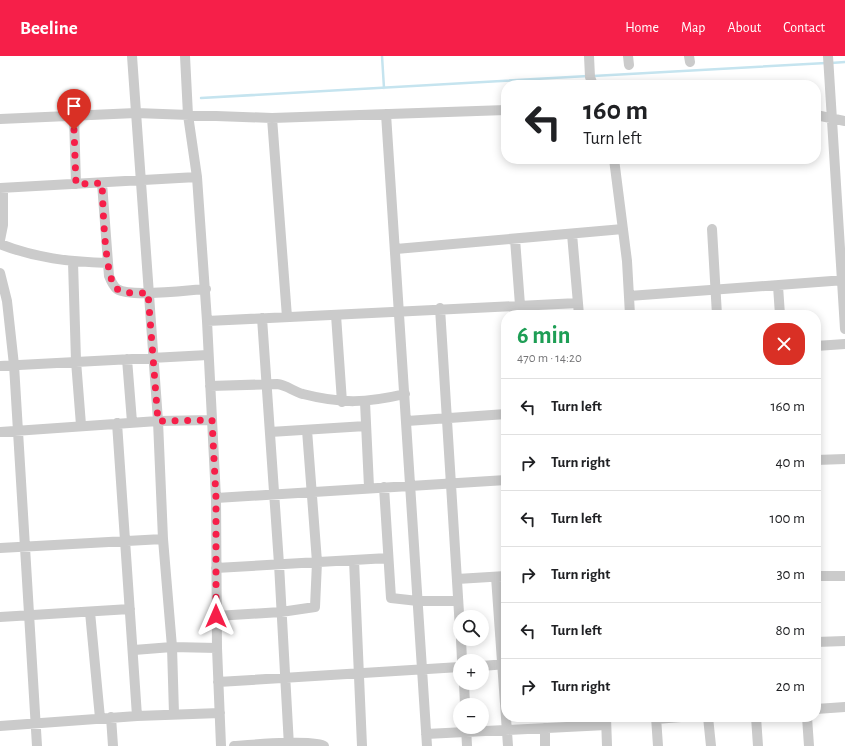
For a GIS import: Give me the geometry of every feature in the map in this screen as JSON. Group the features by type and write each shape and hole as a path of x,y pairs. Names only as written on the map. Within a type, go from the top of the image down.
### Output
{"street":[{"path":"132,56 158,421 163,539 172,647 174,714"},
{"path":"185,56 188,115 197,177 206,289 216,498 216,616 222,746"},
{"path":"589,56 591,78"},
{"path":"828,56 844,280 845,330"},
{"path":"0,119 136,113 272,118 501,110"},
{"path":"386,114 411,486 418,601 420,669 427,746"},
{"path":"74,116 76,184"},
{"path":"821,116 845,121"},
{"path":"272,118 287,317"},
{"path":"615,164 623,229 630,310"},
{"path":"0,240 3,225 2,188 197,177"},
{"path":"102,183 109,276 112,284 123,292 148,293 206,289"},
{"path":"396,249 623,229"},
{"path":"712,230 714,289 716,310"},
{"path":"572,234 579,310"},
{"path":"515,239 520,305"},
{"path":"0,244 35,256 73,262 108,263"},
{"path":"73,262 76,361 81,425"},
{"path":"0,273 3,301 14,365 26,546 35,724 38,746"},
{"path":"629,296 844,280"},
{"path":"778,286 780,310"},
{"path":"207,321 440,308 578,303"},
{"path":"440,308 459,610"},
{"path":"336,315 342,402"},
{"path":"262,318 279,564 289,745"},
{"path":"821,346 845,344"},
{"path":"0,366 208,355"},
{"path":"127,359 132,422"},
{"path":"210,386 267,384 285,385 301,394 342,402 365,402 405,394"},
{"path":"365,402 370,487"},
{"path":"407,421 501,414"},
{"path":"0,432 132,422 212,420"},
{"path":"117,424 134,650 137,716"},
{"path":"270,432 366,426"},
{"path":"216,616 281,612 315,607 317,562 307,430"},
{"path":"821,460 845,459"},
{"path":"216,498 370,487 501,480"},
{"path":"384,487 391,598 418,601 458,601"},
{"path":"0,548 163,539"},
{"path":"216,568 388,558"},
{"path":"354,560 362,746"},
{"path":"457,579 501,576"},
{"path":"821,576 845,576"},
{"path":"0,618 130,609"},
{"path":"90,612 100,718"},
{"path":"821,642 845,641"},
{"path":"134,650 172,647 217,648"},
{"path":"489,665 501,664"},
{"path":"218,682 453,667"},
{"path":"821,709 845,707"},
{"path":"0,726 111,717 220,712"},
{"path":"111,717 113,746"},
{"path":"507,722 508,746"},
{"path":"489,730 545,728 597,722"},
{"path":"606,722 607,746"},
{"path":"656,722 658,746"},
{"path":"709,722 711,746"},
{"path":"756,722 758,746"},
{"path":"807,722 809,746"},
{"path":"545,728 546,746"},
{"path":"426,734 453,731"},
{"path":"466,734 468,746"},
{"path":"234,746 319,744 324,746"}],"waterway":[{"path":"382,56 384,88"},
{"path":"831,63 845,62"},
{"path":"593,76 826,63"},
{"path":"518,80 588,76"},
{"path":"201,98 501,81"}],"route":[{"path":"74,130 76,184 102,183 109,276 112,284 123,292 148,293 158,421 212,420 216,498 216,616"}]}
